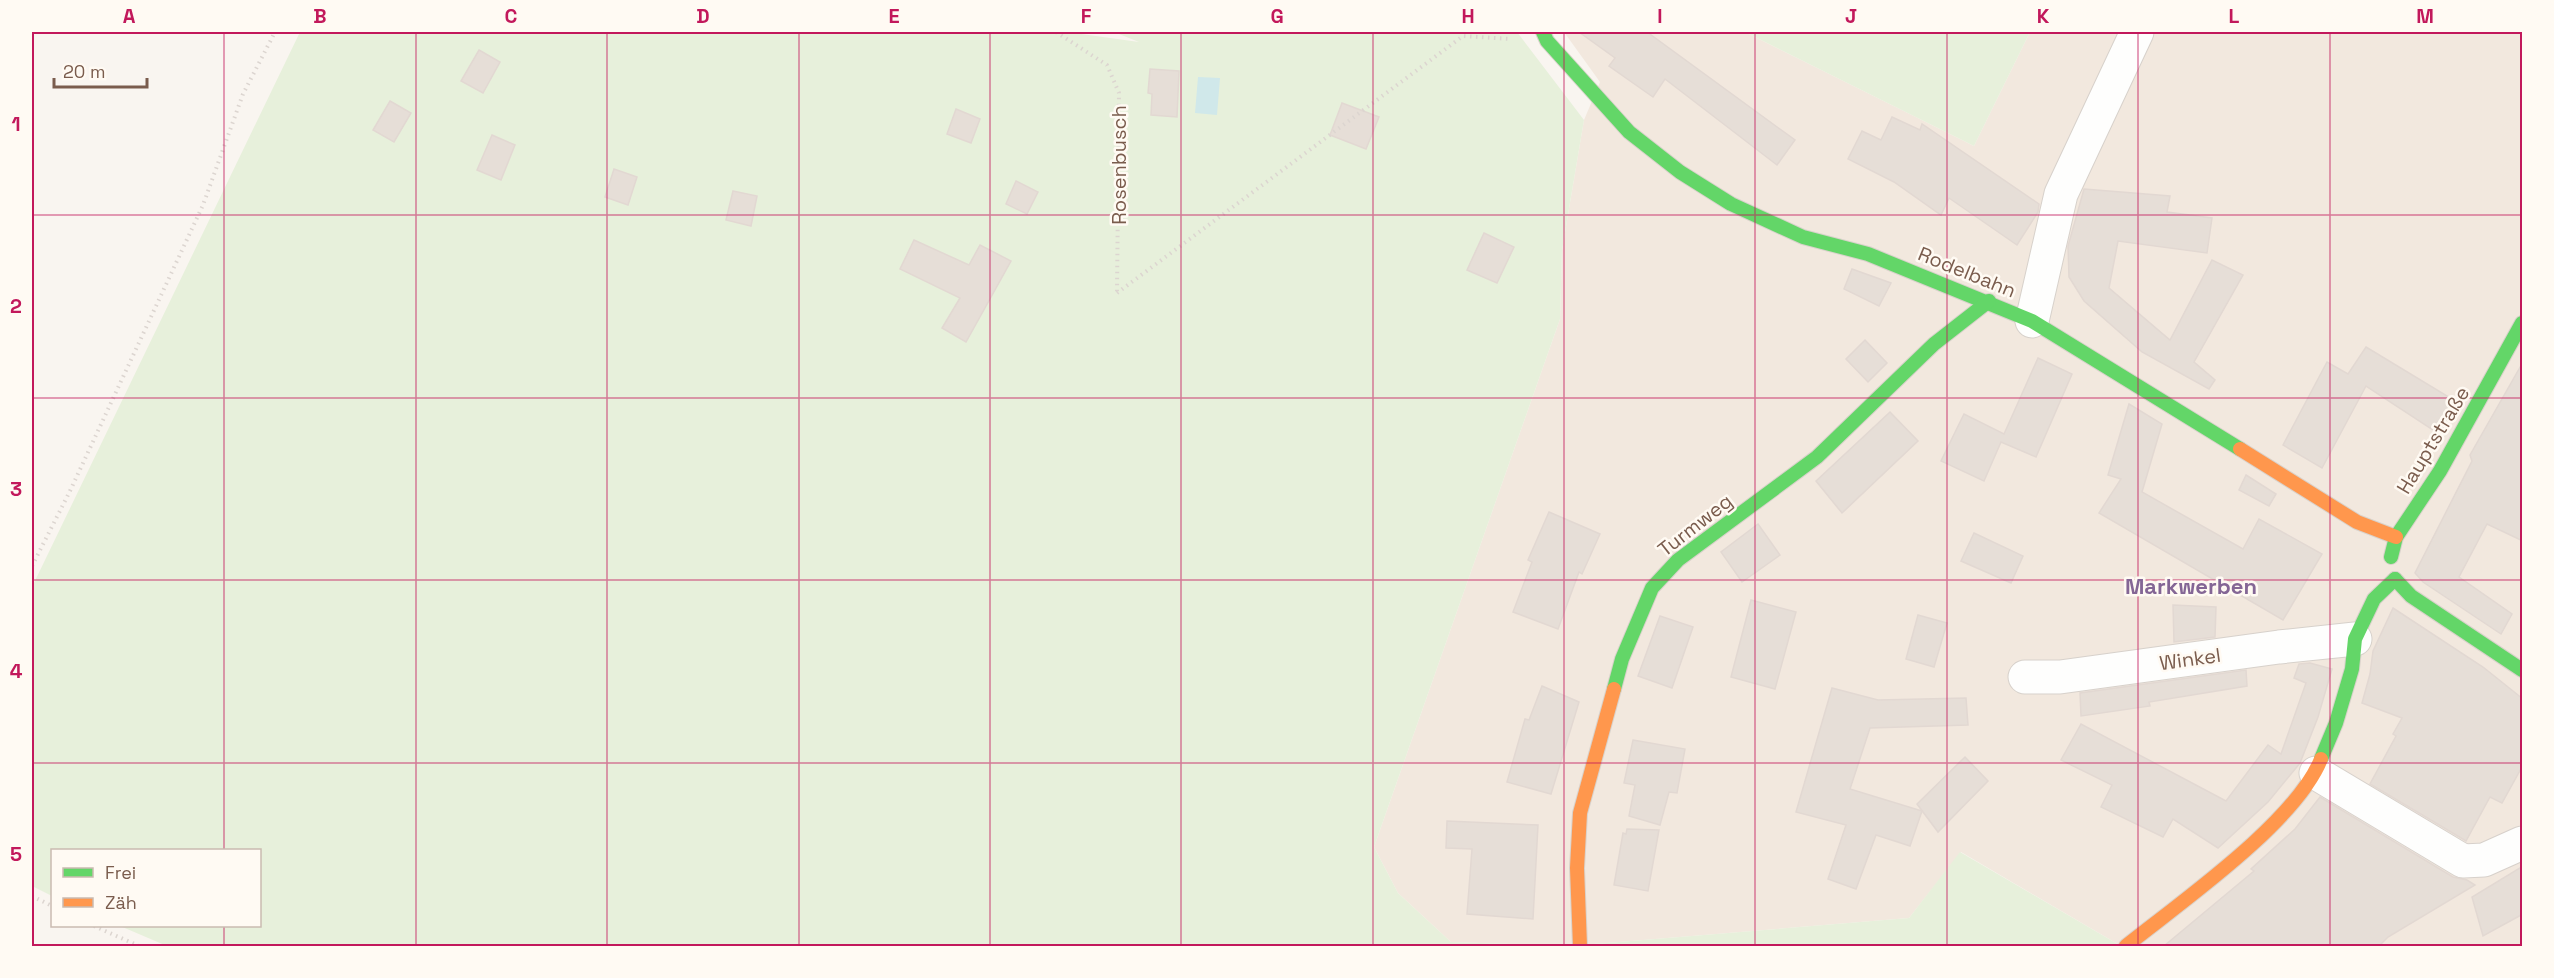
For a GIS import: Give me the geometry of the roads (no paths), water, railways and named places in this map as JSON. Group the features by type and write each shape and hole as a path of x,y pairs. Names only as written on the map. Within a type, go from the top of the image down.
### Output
{"street":[{"path":"2032,321 2061,194 2137,32"},
{"name":"Rodelbahn","path":"1545,36 1629,132 1680,172 1731,204 1803,237 1868,254 1989,301 2032,321 2357,522 2396,537"},
{"name":"Turmweg","path":"1581,946 1577,868 1580,813 1623,659 1652,588 1678,560 1817,457 1934,344 1989,301"},
{"name":"Hauptstraße","path":"2395,579 2390,559 2396,537 2440,471 2523,323"},
{"path":"2126,946 2238,856 2282,815 2316,773 2336,723 2352,669 2355,639 2374,599 2395,579 2411,596 2523,670"},
{"name":"Winkel","path":"2025,677 2060,677 2355,639"},
{"path":"2316,773 2463,861 2484,860 2523,843"}],"water":[{"path":"1198,77 1220,78 1217,115 1195,113"}],"district":[{"name":"Markwerben","path":"2191,586"}]}
